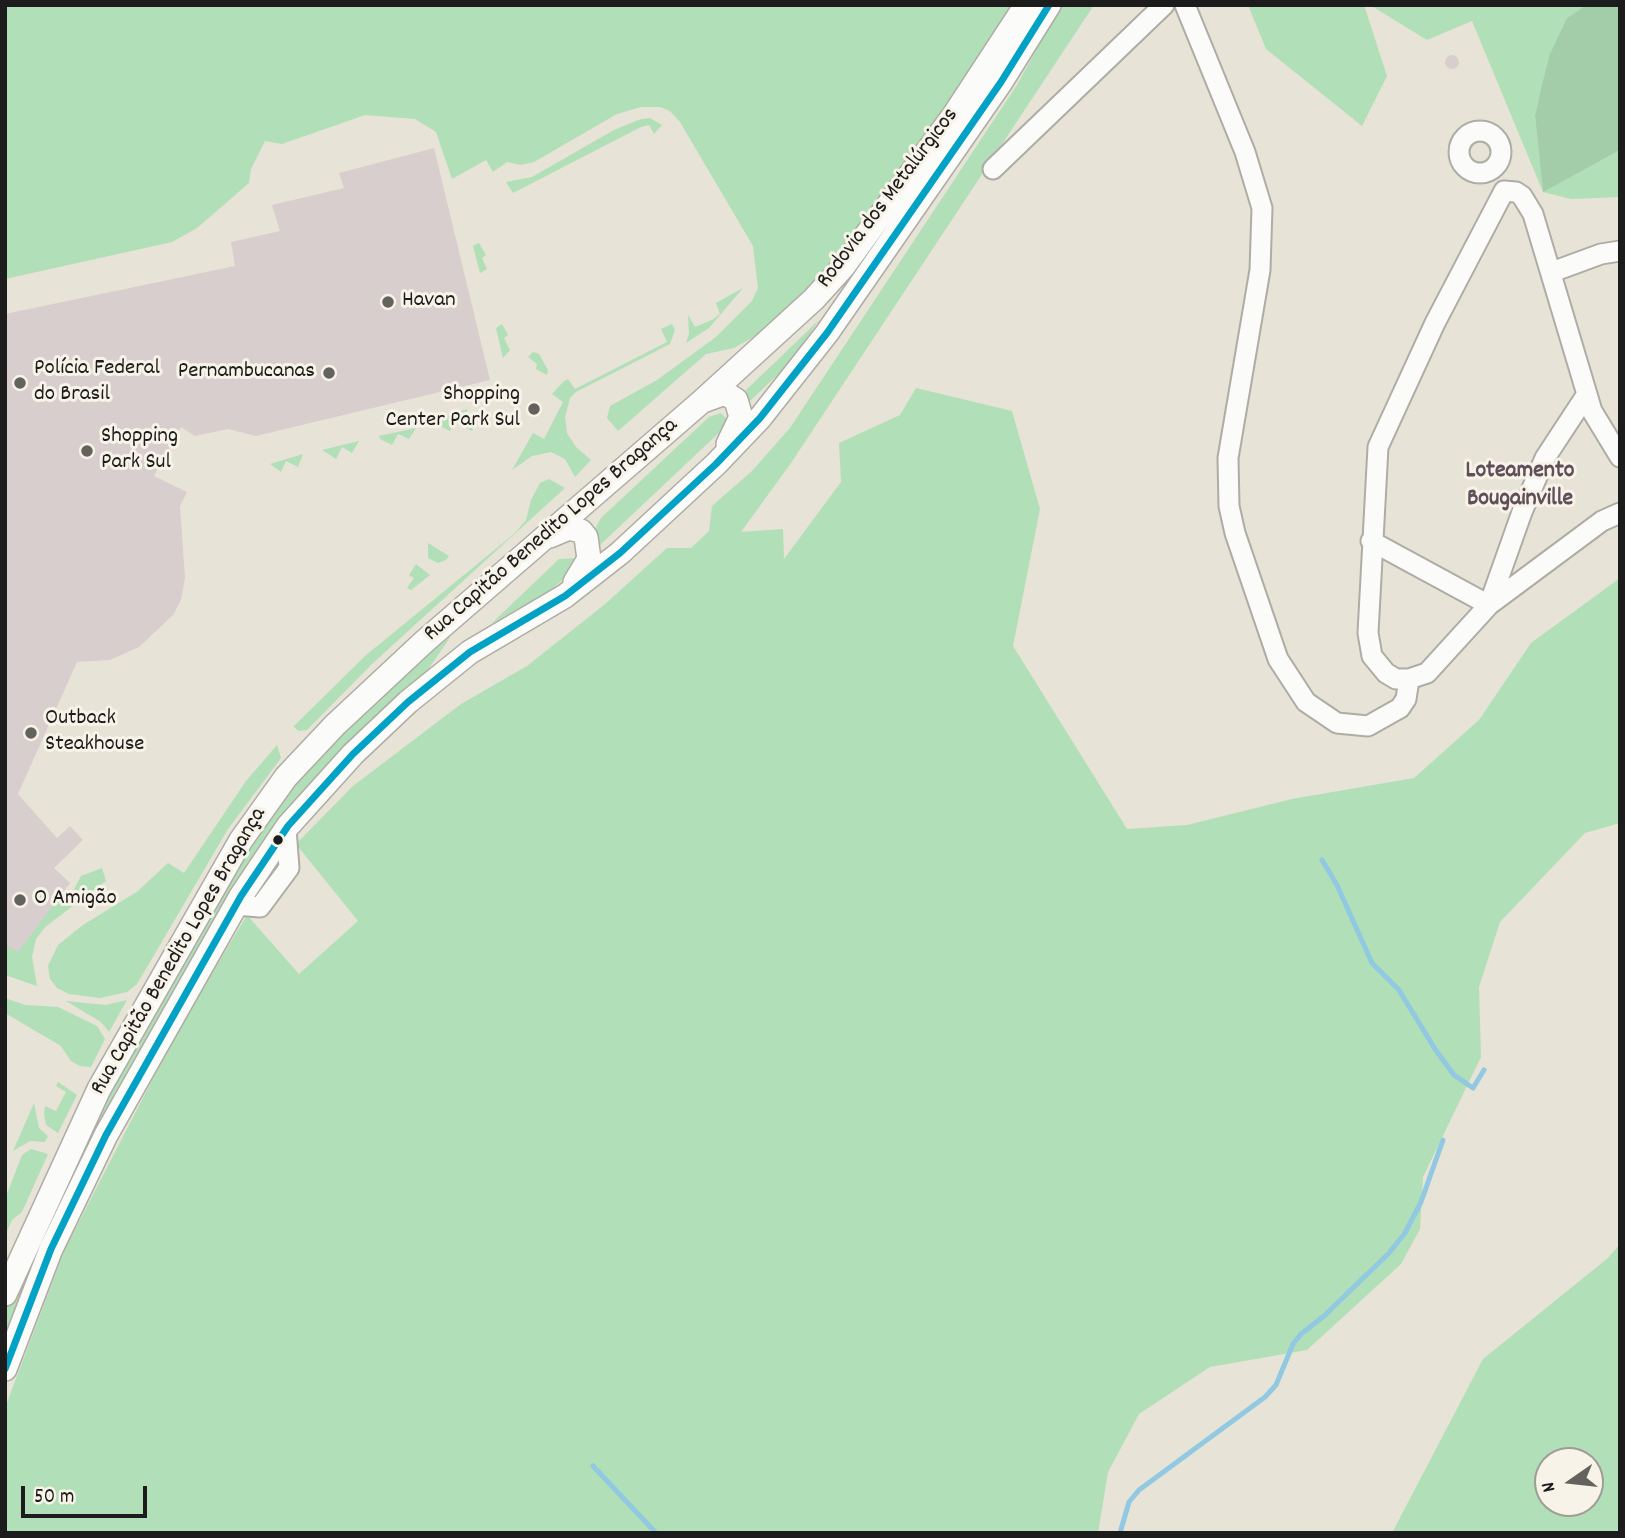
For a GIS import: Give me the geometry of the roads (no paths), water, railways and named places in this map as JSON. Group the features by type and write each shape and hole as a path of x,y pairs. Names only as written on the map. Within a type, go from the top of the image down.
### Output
{"main road":[{"name":"Rodovia dos Metalúrgicos","path":"700,402 786,326 843,267 954,115 1026,5"},
{"name":"Rodovia dos Metalúrgicos","path":"5,1369 51,1249 90,1167 236,905 286,829 353,754 408,702 470,652 565,596 620,553 716,464 760,418 810,357 1001,82 1049,5"},
{"path":"700,402 725,393 731,395 740,407 738,426 716,464"},
{"name":"Rua Capitão Benedito Lopes Bragança","path":"5,1294 99,1089 261,809 304,756 335,725 444,625 700,402"},
{"path":"541,542 569,528 581,531 589,542 586,568 565,596"}],"street":[{"path":"993,169 1164,5"},
{"path":"1185,5 1245,152 1262,208 1264,230 1259,280 1228,458 1227,484 1235,533 1278,659 1306,702 1337,723 1368,726 1381,722 1400,708 1406,699 1409,679"},
{"path":"1490,171 1504,191"},
{"path":"1504,191 1516,192 1528,204 1552,272 1597,424 1620,457"},
{"path":"1504,191 1495,202 1385,426 1375,463 1369,645 1372,656 1386,673 1396,679 1409,679 1427,673 1489,605 1602,521 1620,513"},
{"path":"1552,272 1594,256 1620,251"},
{"path":"1489,605 1522,512 1545,458 1587,394"},
{"path":"1371,541 1489,605"}],"waterway":[{"path":"1322,860 1337,885 1372,963 1399,990 1454,1075 1473,1088 1484,1070"},
{"path":"1120,1533 1129,1502 1139,1490 1265,1397 1276,1385 1293,1344 1301,1334 1324,1316 1389,1253 1405,1233 1421,1202 1443,1140"},
{"path":"593,1466 656,1533"}],"place":[{"name":"Havan","path":"388,302"},
{"name":"Pernambucanas","path":"329,373"},
{"name":"Polícia Federal do Brasil","path":"20,383"},
{"name":"Shopping Center Park Sul","path":"534,409"},
{"name":"Shopping Park Sul","path":"87,451"},
{"name":"Outback Steakhouse","path":"31,733"},
{"name":"O Amigão","path":"20,900"}],"district":[{"name":"Loteamento Bougainville","path":"1520,487"}]}
